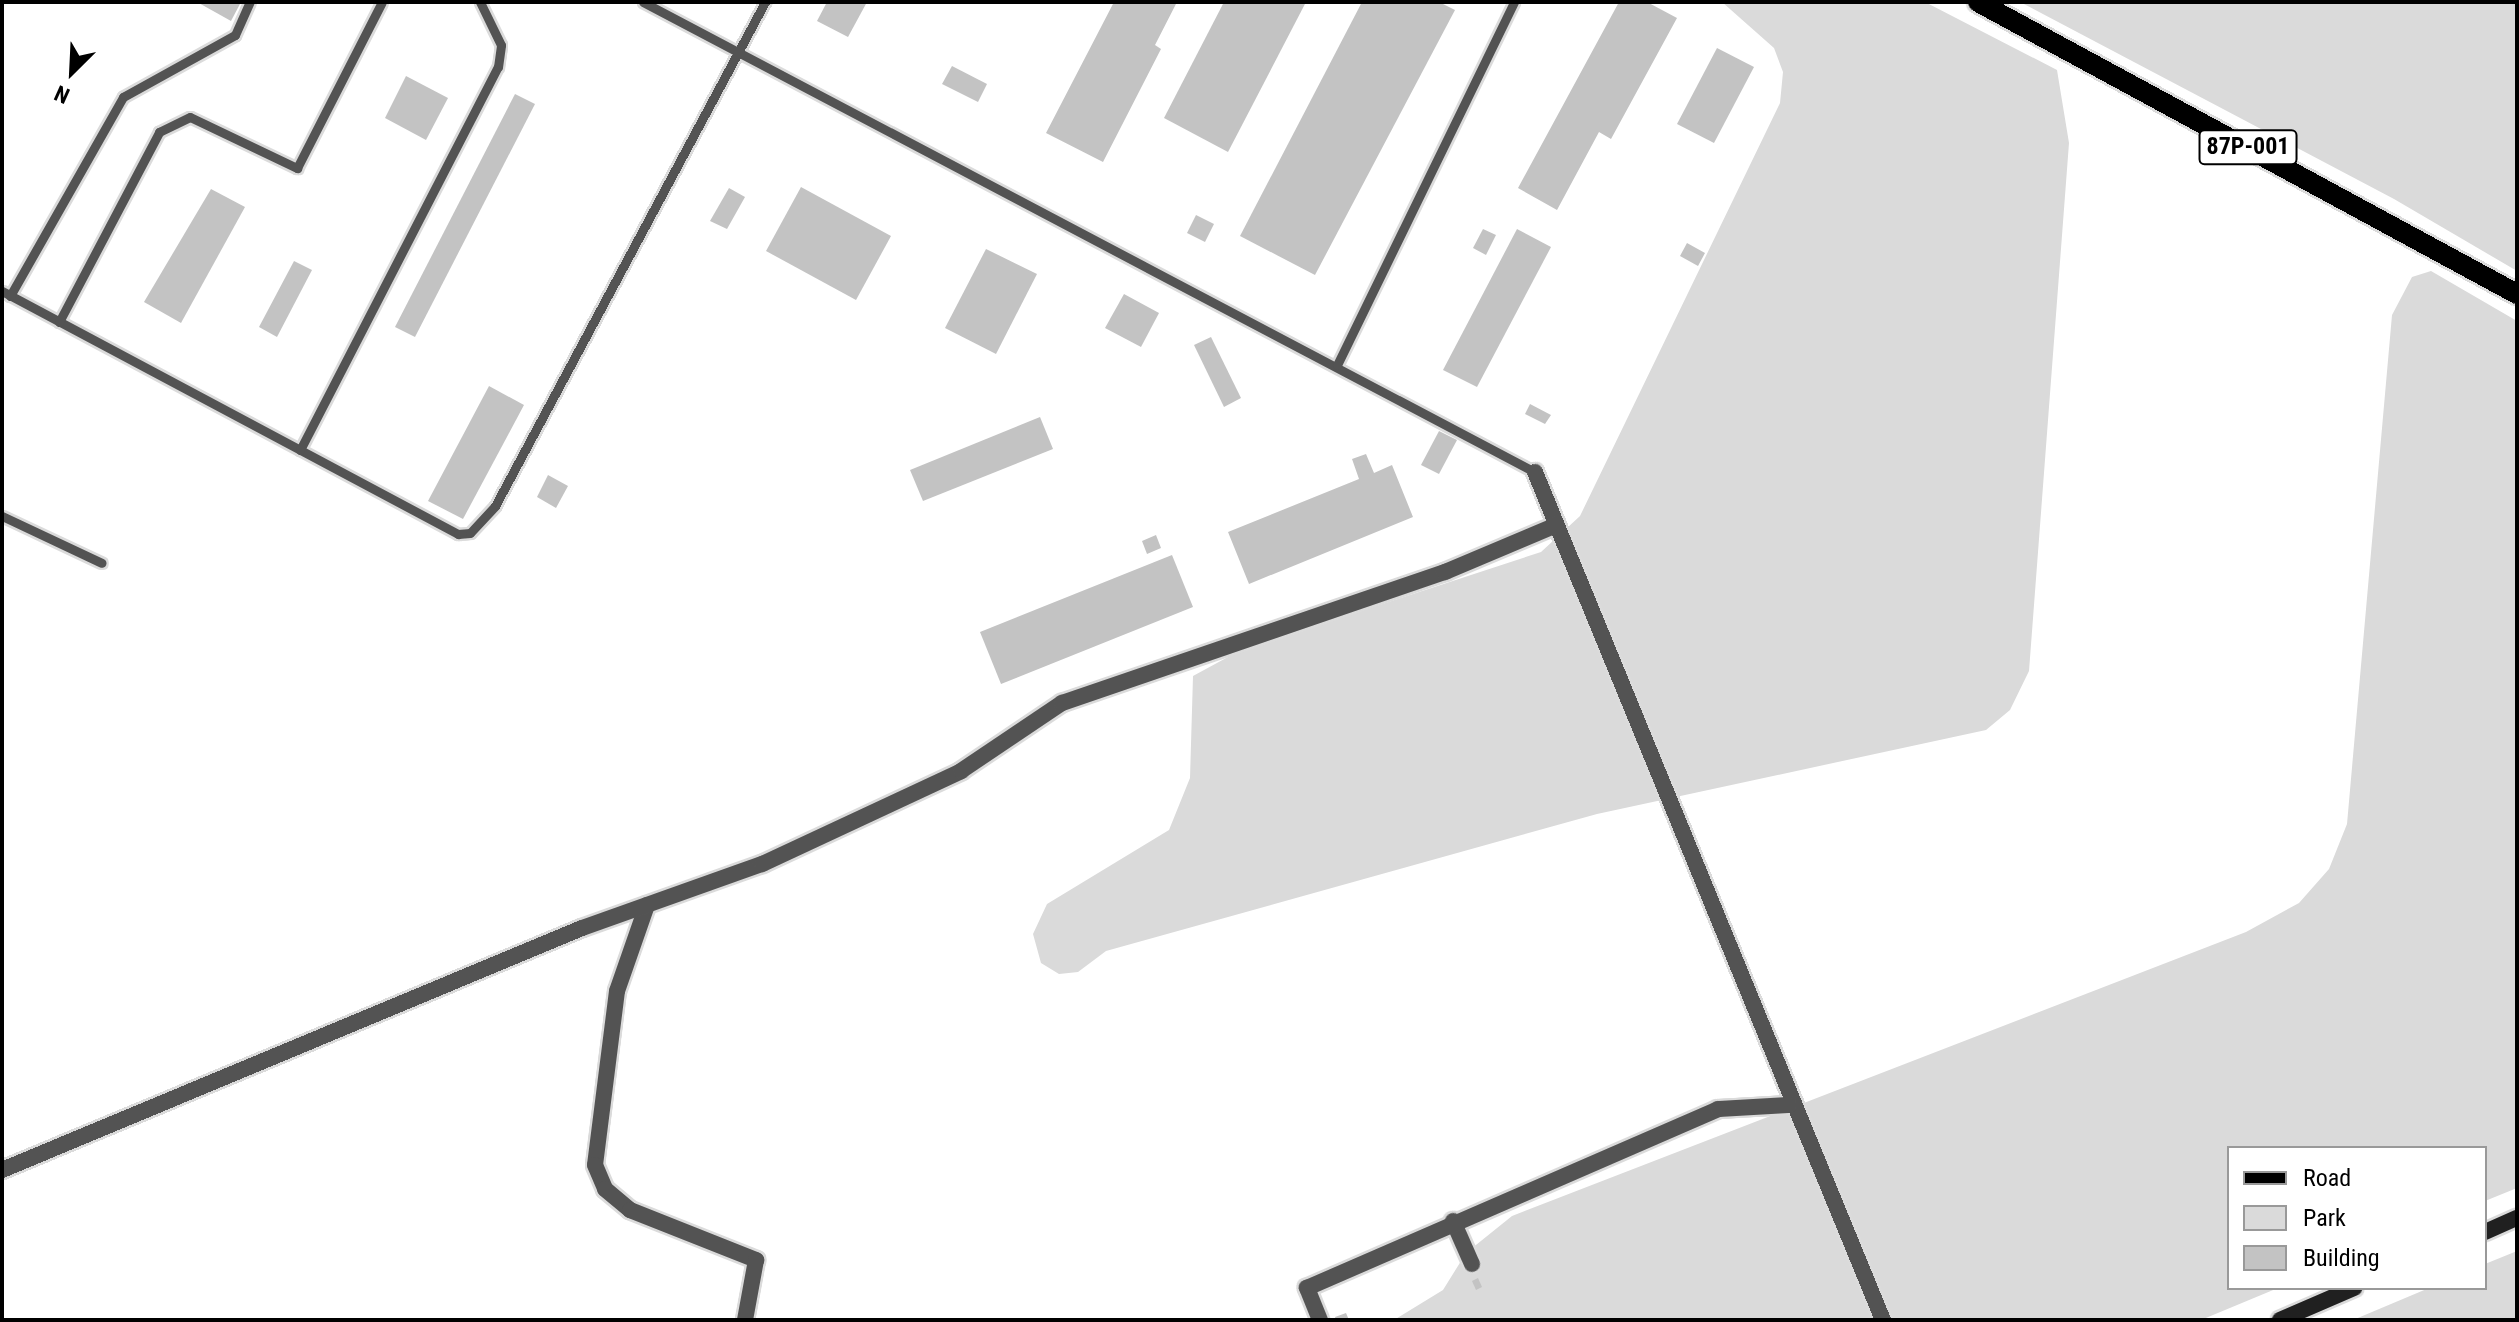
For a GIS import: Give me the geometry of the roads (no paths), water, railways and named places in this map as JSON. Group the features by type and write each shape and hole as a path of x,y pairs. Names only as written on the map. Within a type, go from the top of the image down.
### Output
{"main road":[{"name":"87Р-001","path":"1978,2 2517,294"},
{"path":"2487,1231 2517,1218"},
{"path":"2280,1320 2349,1290"}],"street":[{"path":"1535,472 1789,1105 1883,1320"},
{"path":"2,1170 647,905 762,864 961,771 1062,703 1445,572 1556,525"},
{"path":"647,905 617,991 595,1165 605,1189 630,1210 756,1260 745,1320"},
{"path":"1320,1320 1307,1288 1453,1221 1718,1109 1789,1105"},
{"path":"1453,1221 1472,1264"}],"lane":[{"path":"250,2 235,35 123,97 6,294 458,534 481,525 608,303 765,2"},
{"path":"59,322 159,132 190,117 297,168 382,2"},
{"path":"300,450 498,67 501,45 480,2"},
{"path":"643,2 1535,472"},
{"path":"1337,365 1514,2"},
{"path":"2,516 102,563"}]}
